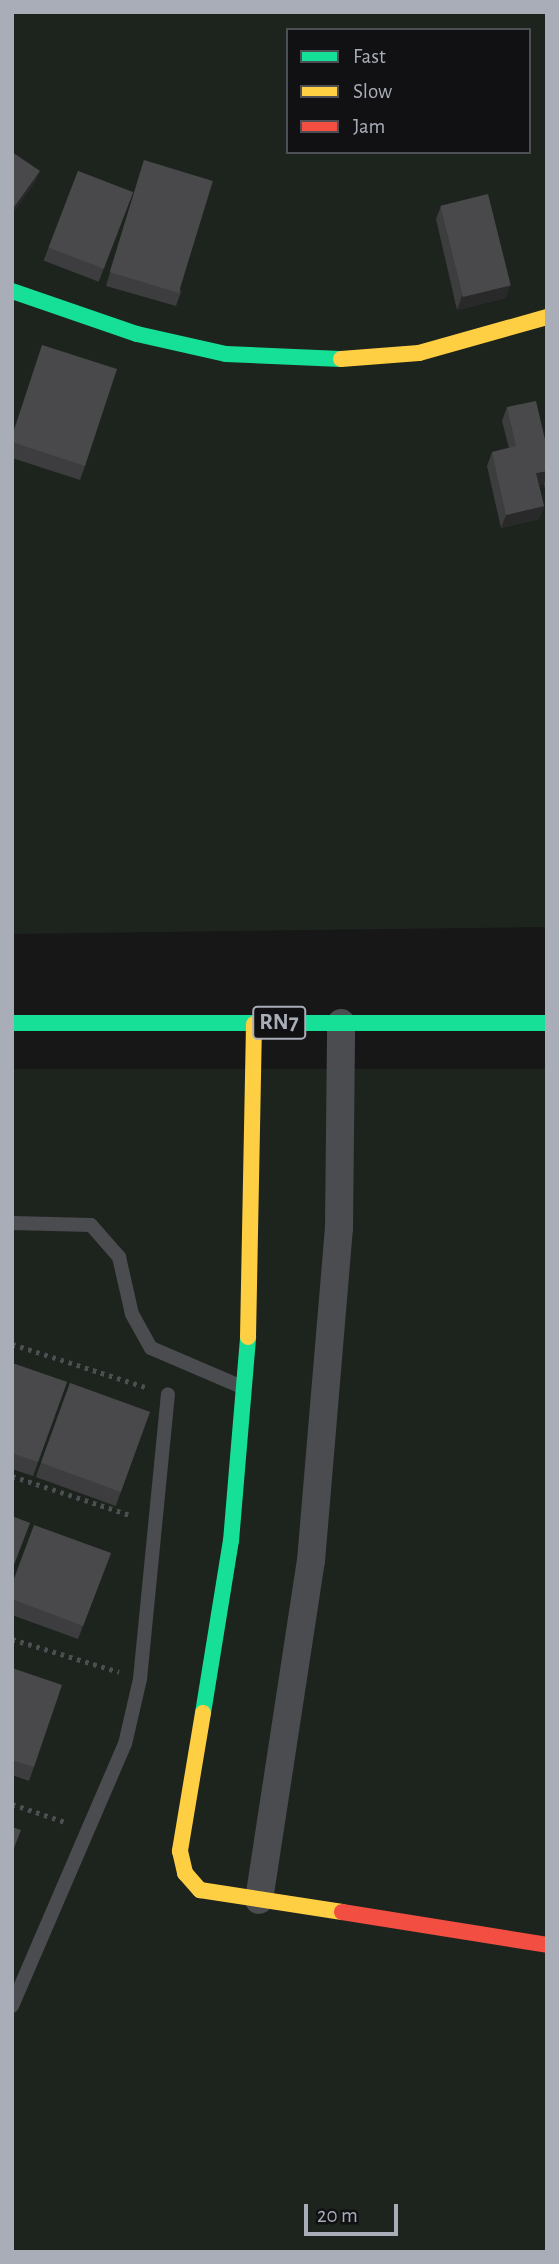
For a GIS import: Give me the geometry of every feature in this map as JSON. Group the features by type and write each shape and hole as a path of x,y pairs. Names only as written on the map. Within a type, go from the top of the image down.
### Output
{"street":[{"path":"12,290 150,337 226,354 317,361 419,353 547,317"},
{"name":"RN7","path":"12,1023 547,1023"},
{"path":"259,1900 311,1561 339,1228 341,1023"},
{"path":"254,1024 252,1292 231,1541 180,1851 185,1873 200,1891 547,1945"}],"lane":[{"path":"12,1223 91,1225 119,1257 132,1314 151,1348 244,1388"},
{"path":"12,2006 125,1744 140,1679 157,1524 167,1394"}],"path":[{"path":"12,1344 167,1394"},
{"path":"12,1476 157,1524"},
{"path":"12,1639 140,1679"},
{"path":"12,1804 88,1830"}],"shaded area":[{"path":"12,12 547,12 547,927 12,934"},
{"path":"12,1069 547,1069 547,2252 12,2252"}],"building":[{"path":"12,152 40,171 12,210"},
{"path":"144,160 213,181 179,293 110,272"},
{"path":"78,171 133,192 104,269 49,248"},
{"path":"488,194 511,285 463,297 440,206"},
{"path":"42,345 117,369 85,466 12,442"},
{"path":"536,401 547,448 547,471 536,473 544,506 506,515 492,452 516,446 507,407"},
{"path":"12,1363 67,1382 38,1462 12,1453"},
{"path":"70,1383 150,1412 121,1492 41,1463"},
{"path":"12,1516 30,1523 12,1570"},
{"path":"34,1525 111,1553 83,1626 12,1599 12,1584"},
{"path":"12,1668 62,1685 34,1767 12,1760"},
{"path":"12,1827 21,1830 12,1853"}],"traffic: fast":[{"path":"12,291 137,334 226,354 341,359"},
{"path":"12,1023 547,1023"},
{"path":"203,1713 231,1541 248,1337"}],"traffic: slow":[{"path":"341,359 419,353 547,317"},
{"path":"248,1337 254,1024"},
{"path":"203,1713 180,1851 185,1873 200,1890 342,1912"}],"traffic: jam":[{"path":"342,1912 547,1945"}]}
